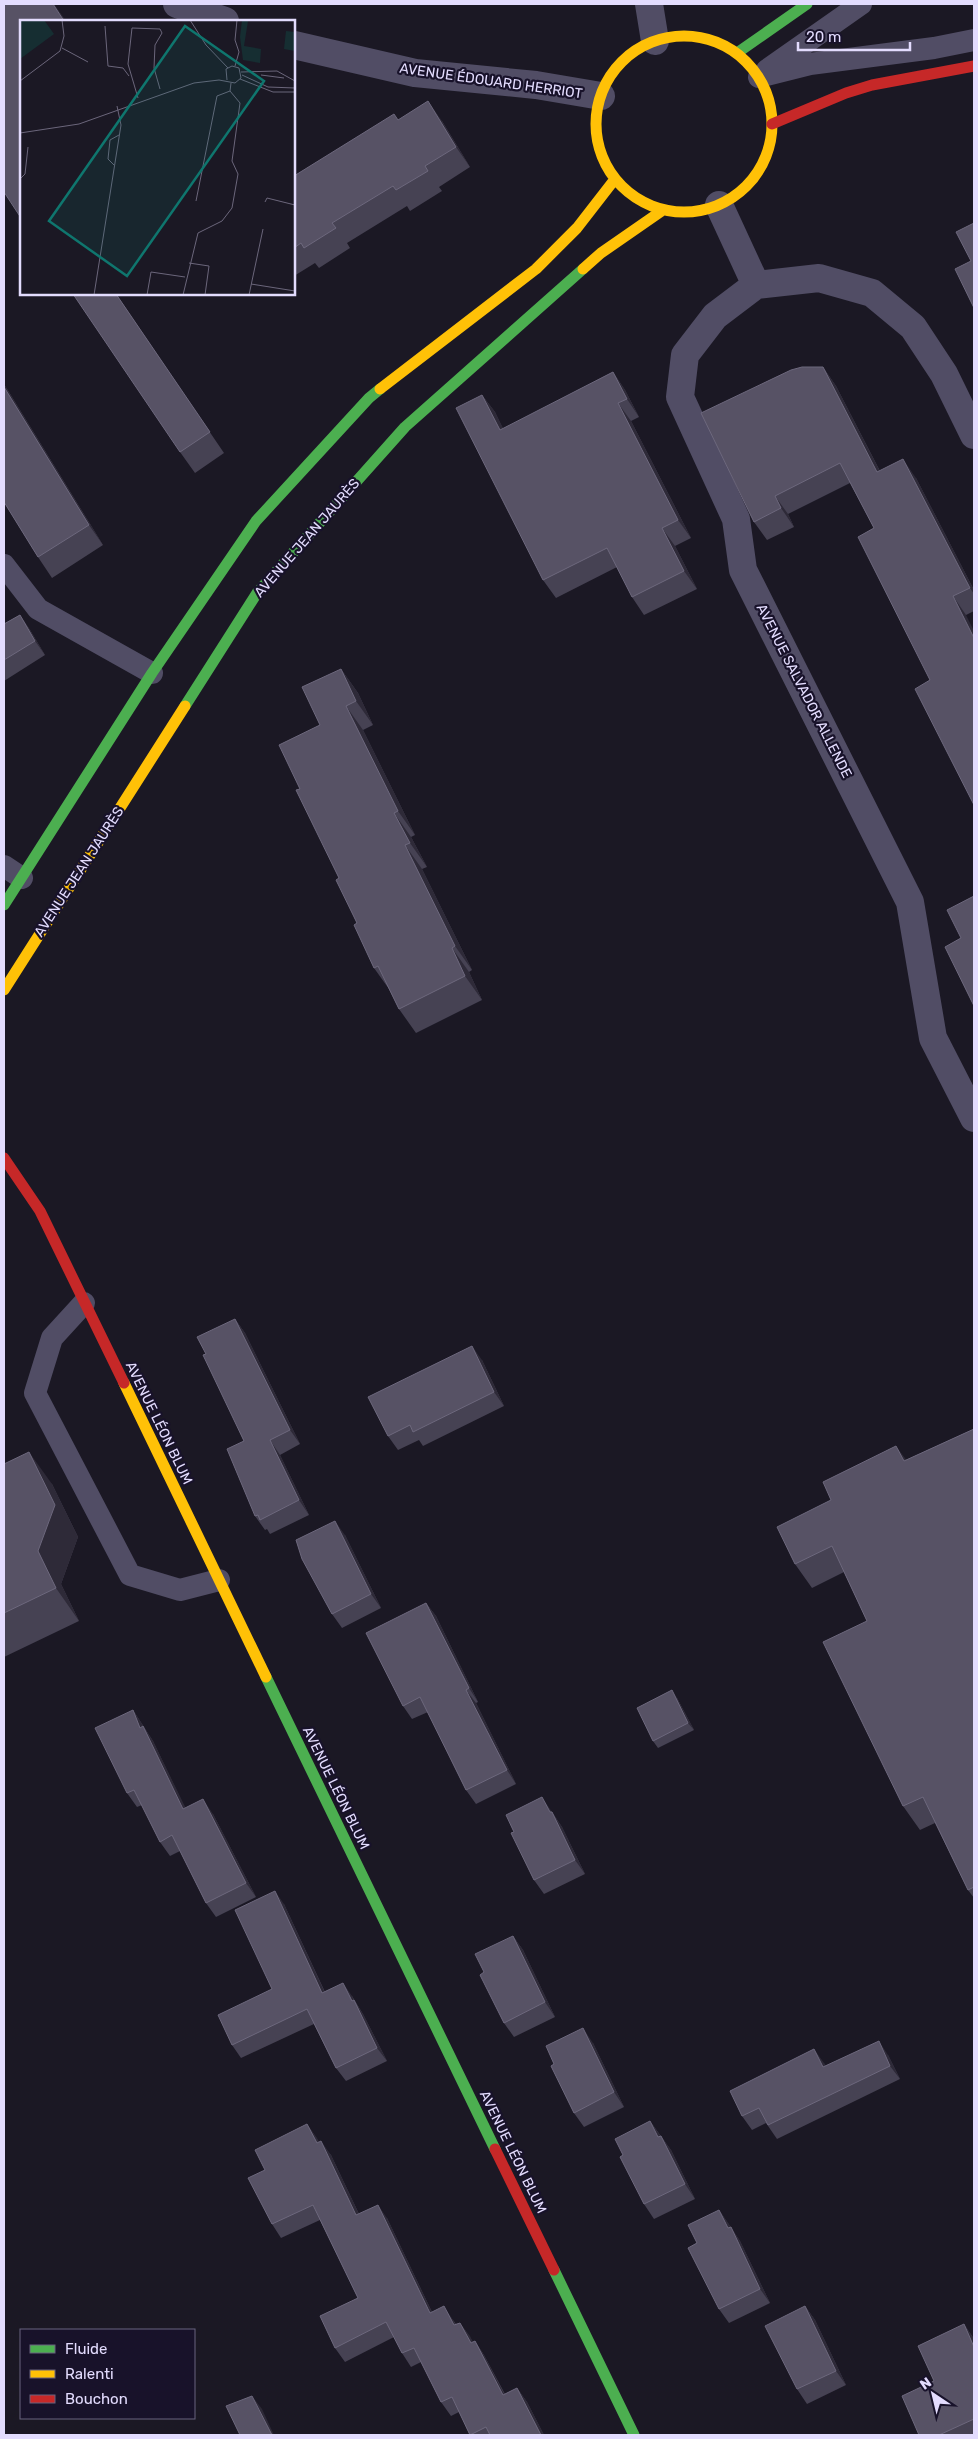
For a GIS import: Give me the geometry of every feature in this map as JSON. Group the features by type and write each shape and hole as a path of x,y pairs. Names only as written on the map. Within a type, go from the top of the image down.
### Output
{"main road":[{"path":"737,53 807,4"},
{"path":"676,37 698,37 718,43 737,53 759,77 770,104 771,141 766,158 758,173 747,186 719,205 701,211 663,210 637,198 615,179 604,160 598,139 597,118 601,96 610,78 622,63 638,50 656,41 676,37"},
{"path":"772,124 854,90 974,66"},
{"path":"4,905 13,872 256,521 369,398 536,269 576,228 615,179"},
{"name":"AVENUE JEAN JAURÈS","path":"4,990 257,594 405,427 601,253 663,210"},
{"name":"AVENUE LÉON BLUM","path":"4,1158 40,1211 634,2435"}],"street":[{"path":"177,4 222,20"},
{"path":"649,4 656,41"},
{"name":"AVENUE ÉDOUARD HERRIOT","path":"295,45 415,74 536,85 601,96"},
{"path":"719,205 756,286"},
{"name":"AVENUE SALVADOR ALLENDE","path":"974,434 944,374 913,327 872,294 819,278 756,286 715,316 685,355 680,397 736,519 743,570 910,902 933,1038 974,1118"}],"lane":[{"path":"759,77 861,4"},
{"path":"759,77 810,64 974,40"},
{"path":"4,566 38,609 152,673"},
{"path":"84,1303 52,1338 36,1392 130,1575 180,1590 219,1580"}],"building":[{"path":"4,4 53,4 63,20 20,20 20,216 4,192"},
{"path":"428,101 456,147 425,166 428,171 396,190 393,186 332,223 336,228 304,248 301,243 295,247 295,175 394,114 398,120"},
{"path":"974,223 974,308 955,269 971,261 956,232"},
{"path":"74,295 117,295 210,432 180,452"},
{"path":"802,367 823,367 877,472 903,459 970,588 953,596 974,638 974,805 915,689 930,680 858,537 874,528 840,463 775,496 781,508 754,522 701,413 791,370"},
{"path":"613,372 627,399 618,403 678,520 662,528 684,571 632,597 607,548 543,580 456,408 482,395 500,430"},
{"path":"4,387 89,525 38,557 4,502"},
{"path":"20,615 35,641 4,660 4,624"},
{"path":"341,669 356,701 346,706 398,811 394,813 410,843 405,845 455,946 452,948 465,976 399,1009 378,966 374,968 354,925 357,923 336,880 339,878 296,790 300,789 279,745 320,725 302,687"},
{"path":"974,896 974,1006 945,947 961,938 947,910"},
{"path":"235,1319 290,1430 270,1440 299,1500 260,1520 258,1515 255,1516 227,1449 244,1441 203,1355 206,1354 197,1337"},
{"path":"472,1346 494,1392 413,1432 410,1425 388,1436 368,1397"},
{"path":"974,1429 974,1887 968,1890 923,1797 903,1806 823,1642 867,1621 832,1546 795,1564 777,1527 831,1500 823,1482 896,1446 904,1461"},
{"path":"29,1452 55,1505 38,1551 56,1588 4,1613 4,1464"},
{"path":"335,1521 371,1594 332,1614 302,1559 296,1540"},
{"path":"426,1603 469,1688 466,1690 507,1770 466,1790 420,1697 403,1706 366,1633"},
{"path":"672,1690 688,1723 653,1741 637,1708"},
{"path":"133,1710 140,1728 143,1726 183,1809 203,1799 246,1883 206,1903 172,1835 160,1842 134,1790 127,1793 95,1728"},
{"path":"542,1797 550,1812 552,1812 575,1860 534,1880 511,1833 514,1832 506,1815"},
{"path":"275,1891 322,1993 343,1983 352,2001 354,2000 377,2048 336,2068 307,2009 232,2045 218,2015 272,1989 235,1910"},
{"path":"513,1936 545,2002 504,2023 480,1975 484,1972 475,1954"},
{"path":"583,2028 614,2092 574,2113 551,2066 554,2064 546,2046"},
{"path":"879,2041 890,2066 768,2125 759,2108 742,2116 730,2091 814,2049 823,2067"},
{"path":"650,2121 658,2137 661,2136 685,2184 644,2204 620,2157 623,2155 615,2139"},
{"path":"307,2124 317,2143 321,2141 356,2215 378,2205 430,2313 444,2306 454,2325 460,2323 471,2343 475,2341 503,2395 517,2388 541,2435 490,2435 486,2427 470,2435 452,2397 441,2402 414,2348 402,2353 386,2322 335,2348 320,2316 358,2298 313,2205 272,2224 248,2178 265,2170 255,2150"},
{"path":"719,2210 728,2228 731,2227 760,2289 719,2309 688,2248 697,2243 688,2225"},
{"path":"805,2306 836,2371 797,2389 765,2326"},
{"path":"964,2324 974,2347 974,2419 939,2435 919,2435 902,2396 934,2381 918,2346"},
{"path":"252,2396 272,2435 240,2435 226,2406"}],"traffic: fast":[{"path":"737,53 807,4"},
{"path":"185,706 257,593 405,427 583,269"},
{"path":"4,905 152,673 256,521 369,398 380,389"},
{"path":"266,1677 495,2149"},
{"path":"554,2270 634,2435"}],"traffic: slow":[{"path":"684,36 718,43 740,56 752,68 765,90 772,124 765,158 752,180 740,192 718,205 684,212 650,205 628,192 616,180 603,158 596,124 603,90 616,68 628,56 650,43 684,36"},
{"path":"380,389 536,269 577,228 615,179"},
{"path":"583,269 601,253 663,210"},
{"path":"4,990 185,706"},
{"path":"124,1383 266,1677"}],"traffic: jam":[{"path":"772,124 846,93 872,85 974,66"},
{"path":"4,1158 40,1211 124,1383"},
{"path":"495,2149 554,2270"}]}
